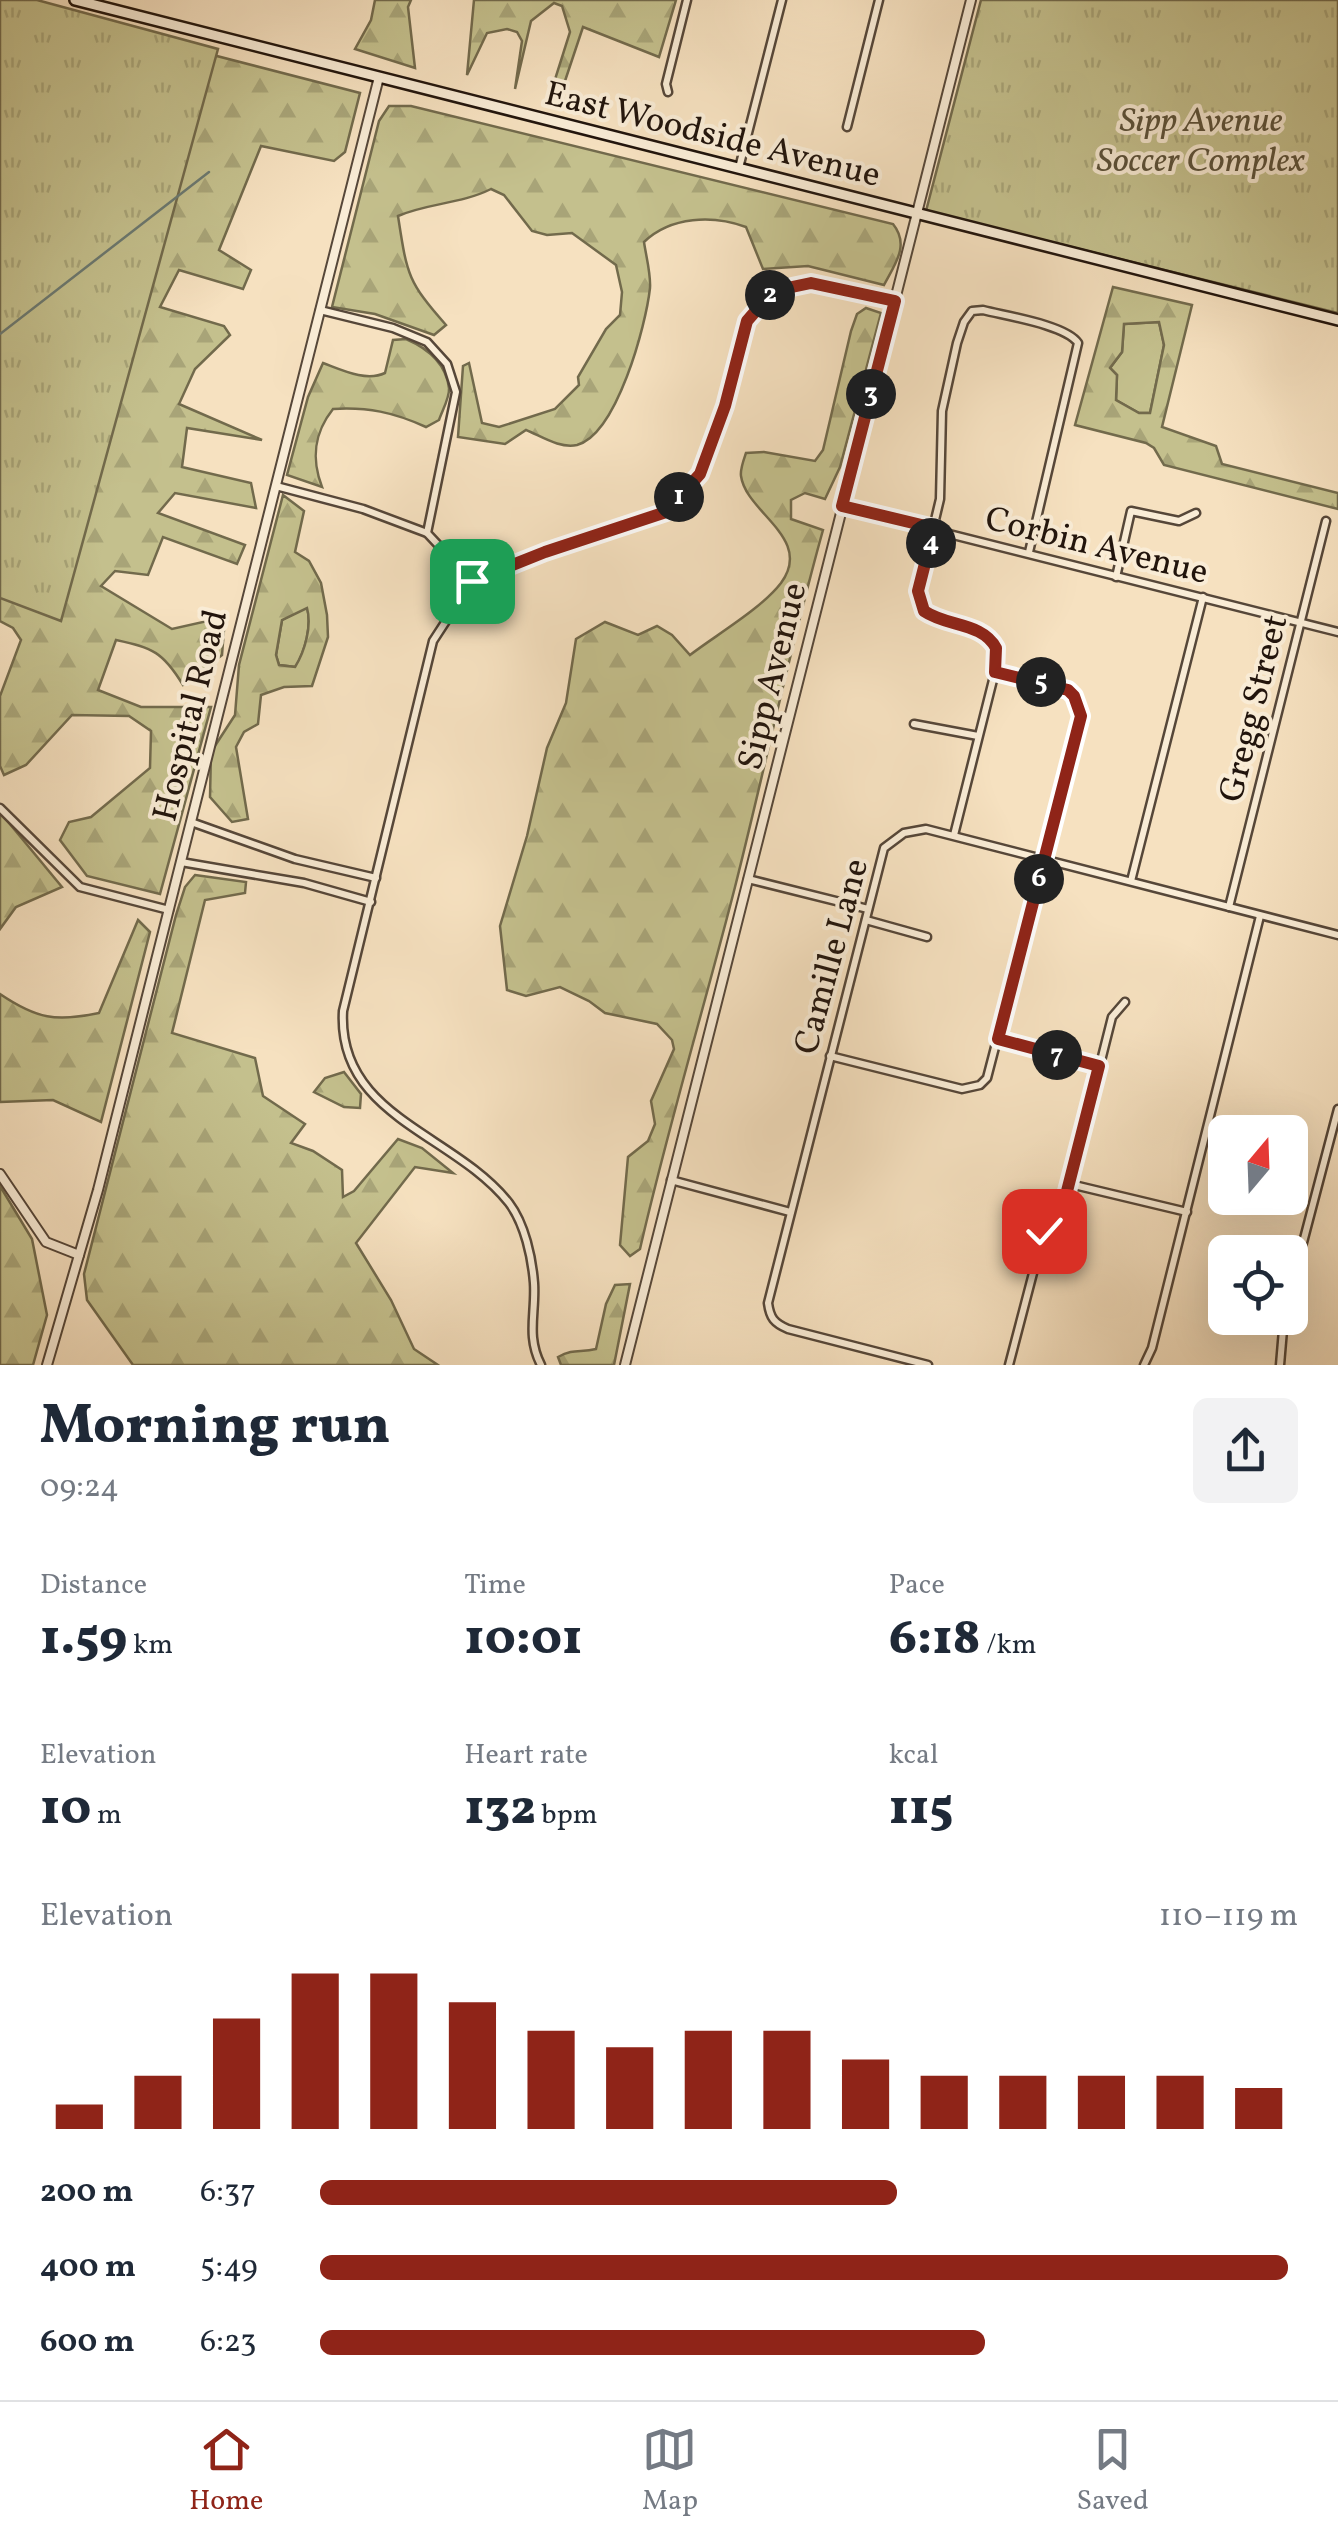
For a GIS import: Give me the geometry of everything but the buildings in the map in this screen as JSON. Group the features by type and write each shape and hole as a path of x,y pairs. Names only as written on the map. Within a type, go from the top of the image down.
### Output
{"main road":[{"name":"East Woodside Avenue","path":"75,0 1338,320"}],"street":[{"path":"668,92 666,84 687,0"},
{"path":"740,168 782,0"},
{"path":"847,127 879,0"},
{"name":"Sipp Avenue","path":"625,1365 971,0"},
{"name":"Hospital Road","path":"47,1365 94,1208 379,77"},
{"path":"541,1365 531,1338 534,1286 528,1247 512,1206 476,1168 366,1092 343,1044 343,1012 433,641 472,581 666,512 700,474 725,406 747,321 773,291 811,283 895,301"},
{"path":"320,310 393,328 427,342 447,364 456,392 426,533"},
{"path":"954,835 995,672 996,648 992,639 976,629 932,617 919,601 940,500 940,434 948,378 964,322 972,311 983,310 1069,333 1078,343 1029,552"},
{"path":"276,486 362,509 426,533 472,581"},
{"name":"Corbin Avenue","path":"842,506 1338,632"},
{"path":"1116,576 1131,511 1179,521 1196,513"},
{"name":"Gregg Street","path":"1229,907 1326,521"},
{"path":"1131,881 1203,597"},
{"path":"830,1056 970,1089 988,1078 1081,716 1074,696 1061,687 995,672"},
{"path":"914,724 978,736"},
{"path":"0,808 80,887 169,910"},
{"path":"191,822 295,859 376,878"},
{"name":"Camille Lane","path":"928,1365 776,1324 768,1303 884,848 894,838 926,828 1338,935"},
{"path":"181,862 304,884 371,902"},
{"path":"748,879 868,909"},
{"path":"1144,1365 1152,1348 1260,916"},
{"path":"866,920 927,937"},
{"path":"1009,1365 1044,1231 1070,1184 1112,1017 1126,1002"},
{"path":"998,1039 1099,1066"},
{"path":"1306,1235 1335,1134 1338,1108"},
{"path":"0,1174 46,1242 78,1255"},
{"path":"671,1180 790,1212"},
{"path":"1070,1184 1187,1212"},
{"path":"1280,1365 1283,1335"}],"green space":[{"path":"0,0 360,93 345,152 334,161 261,146 219,250 251,270 243,289 179,270 160,307 224,326 230,335 195,369 179,404 262,440 187,428 182,467 251,483 256,508 175,493 158,513 245,545 237,564 163,537 148,575 115,571 101,586 172,629 225,617 222,655 183,685 156,653 116,640 98,690 141,707 211,707 160,894 87,876 60,840 69,822 91,817 150,768 151,731 129,716 72,715 26,765 4,775 0,766 0,696 21,640 13,628 0,621"},
{"path":"0,0 37,0 218,49 61,621 0,598"},
{"path":"375,0 411,0 408,7 415,68 355,49 371,20"},
{"path":"474,0 676,0 659,57 583,27 560,96 551,92 570,32 562,6 554,3 531,21 515,89 522,41 517,32 507,29 487,33 467,75"},
{"name":"Sipp Avenue Soccer Complex","path":"981,0 1338,0 1338,313 926,211"},
{"path":"389,106 411,106 893,224 901,247 884,285 808,266 763,269 746,227 733,223 693,220 667,227 644,242 650,283 643,327 617,400 591,437 571,446 526,430 505,444 458,437 463,366 469,363 482,423 499,427 555,409 579,385 578,377 606,329 620,315 622,292 616,265 572,233 547,235 532,231 504,195 491,189 398,216 411,276 423,298 446,325 434,335 375,314 332,307 379,121"},
{"path":"1113,287 1192,305 1162,427 1216,446 1222,464 1338,493 1338,509 1164,465 1154,448 1146,443 1075,425","holes":["1159,322 1164,345 1150,413 1139,413 1116,400 1117,375 1110,368 1122,352 1124,324"]},
{"path":"866,308 881,313 840,467 825,499 805,493 791,500 791,519 823,530 640,1249 630,1256 620,1245 628,1157 648,1141 655,1124 651,1101 674,1049 672,1040 657,1024 605,1013 560,987 526,996 507,990 500,926 527,836 547,748 566,703 576,639 605,622 638,635 657,626 672,635 690,655 750,612 781,583 789,567 789,552 784,539 746,489 741,476 743,461 746,453 764,452 815,461 823,450 851,331 857,314"},
{"path":"1159,322 1164,345 1150,413 1139,413 1116,400 1117,375 1110,368 1122,352 1124,324"},
{"path":"406,339 428,352 444,371 449,392 439,420 426,427 380,412 333,409 316,446 322,487 287,475 308,397 323,363 354,374 385,373 393,340"},
{"path":"283,495 304,511 295,552 309,561 321,583 328,637 312,686 284,687 261,695 258,724 244,732 236,747 248,819 232,822 210,797 211,752 235,715 239,665","holes":["307,608 309,623 302,654 295,667 279,665 276,655 282,620"]},
{"path":"307,607 308,630 296,667 279,665 276,655 282,620"},
{"path":"0,812 62,887 16,907 0,929"},
{"path":"195,875 246,882 245,893 205,900 172,1033 255,1058 263,1096 305,1124 291,1143 313,1151 342,1170 343,1197 354,1191 398,1139 422,1148 453,1173 415,1167 356,1243 391,1300 414,1349 438,1365 133,1365 87,1300 84,1274 176,915 185,887"},
{"path":"138,920 150,932 101,1122 53,1100 0,1102 0,994 47,1016 99,1013"},
{"path":"344,1072 361,1094 360,1108 344,1107 314,1092 325,1078"},
{"path":"0,1186 32,1239 47,1315 33,1365 0,1365"},
{"path":"630,1284 614,1365 561,1365 558,1357 564,1354 596,1349 606,1304 615,1285"}],"waterway":[{"path":"0,334 209,172"}],"route":[{"path":"472,581 666,512 700,474 725,406 747,321 773,291 811,283 895,301 842,506 934,528 918,591 924,611 985,634 996,648 995,672 1068,690 1081,716 998,1039 1099,1066 1065,1199 1044,1231"}]}
